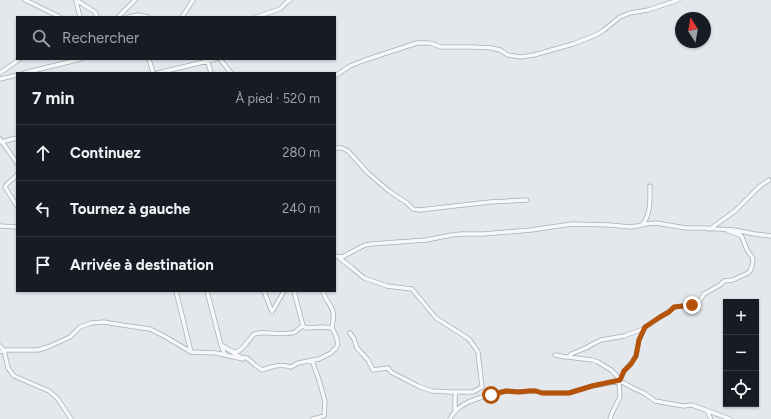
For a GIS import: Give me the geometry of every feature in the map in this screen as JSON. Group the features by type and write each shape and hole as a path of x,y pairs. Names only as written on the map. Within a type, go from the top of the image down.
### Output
{"street":[{"path":"25,0 58,16"},
{"path":"119,16 135,0"},
{"path":"182,16 193,0"},
{"path":"259,16 280,9 290,0"},
{"path":"336,75 350,66 416,43 430,43 441,47 492,48 500,50 508,55 521,57 534,55 574,44 596,35 620,18 630,13 648,10 678,0"},
{"path":"77,1 80,16"},
{"path":"77,1 95,12 97,16"},
{"path":"0,73 19,60"},
{"path":"28,72 78,60"},
{"path":"149,60 152,72"},
{"path":"162,72 207,60 211,72"},
{"path":"221,60 230,72"},
{"path":"0,79 16,75"},
{"path":"16,138 1,141 16,161"},
{"path":"336,148 342,148 348,151 369,174 414,209 419,210 490,202 527,200"},
{"path":"16,175 7,183 5,187 16,204"},
{"path":"710,229 735,211 760,186 769,180"},
{"path":"643,224 650,207 650,186"},
{"path":"336,256 342,257 365,245 371,244 426,240 461,234 483,234 531,230 572,224 630,227 656,223 686,228 734,230 771,236"},
{"path":"0,226 16,227"},
{"path":"568,357 601,340 624,336 643,329 674,307 692,305 699,302 704,294 711,291 724,281 733,280 748,273 750,271 752,257 740,235 727,230"},
{"path":"336,256 352,267 364,278 387,286 412,289 436,318 470,338 478,352 482,387 473,392 432,390 391,372 388,368 373,370 368,360 357,348 350,333"},
{"path":"176,292 191,352"},
{"path":"207,292 225,355"},
{"path":"264,292 272,312 283,292"},
{"path":"294,292 303,326"},
{"path":"221,345 240,357 247,358 262,370 276,365 291,367 298,363 319,359 331,352 338,344 332,328 332,310 324,297 323,292"},
{"path":"0,352 4,350 38,350 70,337 80,328 90,323 104,322 150,329 191,352 216,353 250,360"},
{"path":"221,345 234,352 238,351 251,339 253,334 258,332 282,334 295,332 303,326"},
{"path":"303,326 306,328 332,328"},
{"path":"610,419 620,397 620,380 624,371 636,356 639,340 645,327"},
{"path":"0,346 4,350 8,368 14,376 49,391 58,399 71,419"},
{"path":"555,355 598,362 611,370 620,380 644,393 655,401 683,406 692,405 730,419"},
{"path":"312,360 325,401 324,416 313,419"},
{"path":"450,419 455,410 470,402 506,391 569,393 620,380"},
{"path":"455,410 456,392"},
{"path":"706,411 711,419"},
{"path":"445,419 452,414"}],"route":[{"path":"491,395 506,391 536,391 542,393 562,394 620,380 624,371 636,356 639,340 645,327 669,312 674,307 692,305"}]}
